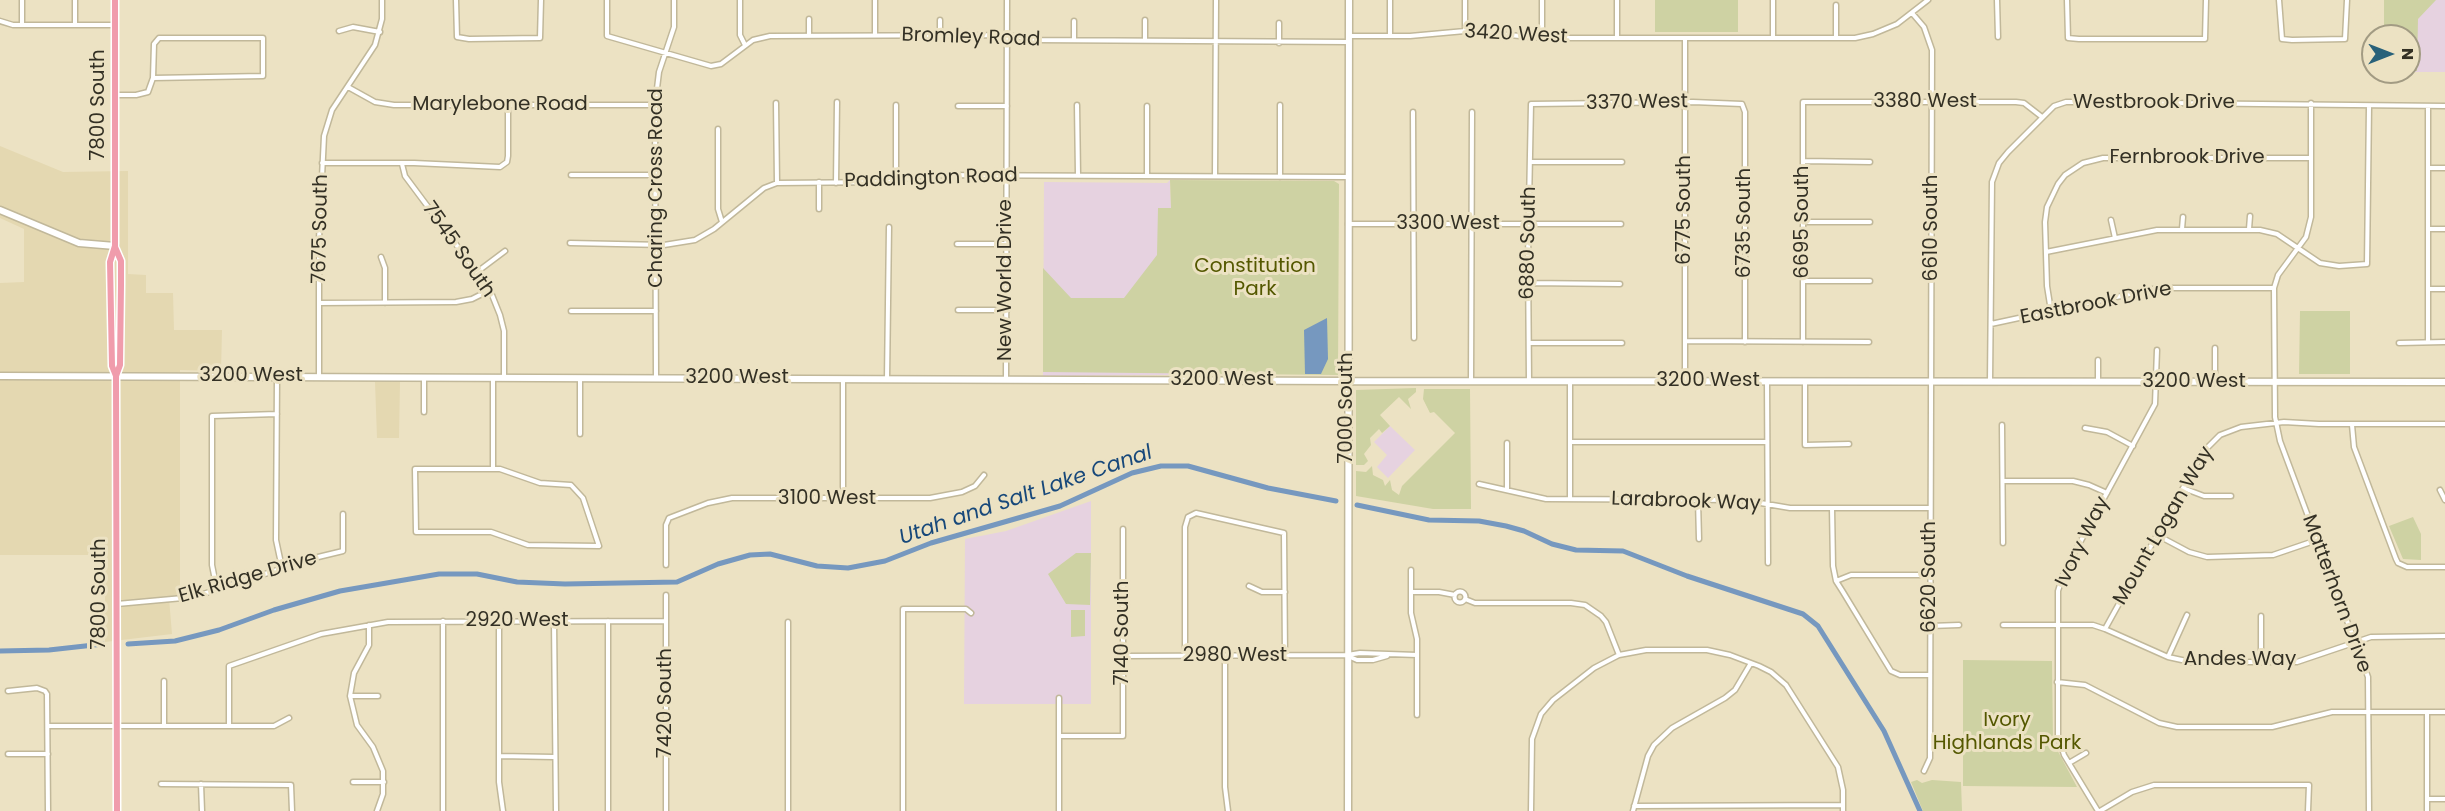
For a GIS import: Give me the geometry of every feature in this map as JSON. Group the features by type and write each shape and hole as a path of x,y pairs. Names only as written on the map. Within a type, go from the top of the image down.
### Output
{"main road":[{"name":"7800 South","path":"115,0 115,246 110,262 110,293 112,366 116,376"},
{"name":"7800 South","path":"115,246 121,261 120,365 116,376 117,811"}],"street":[{"path":"22,0 22,26"},
{"path":"75,0 75,25"},
{"path":"339,31 353,27 380,32 382,0"},
{"path":"456,0 457,37 469,39 540,38 541,0"},
{"name":"Bromley Road","path":"607,0 607,36 711,66 729,58 745,45 770,36 1007,35 1036,40 1145,40 1216,43 1279,43 1348,39"},
{"name":"Charing Cross Road","path":"656,378 655,105 657,85 674,27 674,0"},
{"path":"740,0 740,35 745,45"},
{"path":"875,0 875,36"},
{"name":"New World Drive","path":"1006,380 1007,0"},
{"path":"1215,176 1216,0"},
{"path":"1390,0 1390,36"},
{"path":"1465,0 1465,31"},
{"path":"1542,0 1542,38"},
{"path":"1617,0 1617,38"},
{"path":"1773,0 1773,37"},
{"name":"3420 West","path":"1348,39 1465,31 1542,38 1855,38 1873,34 1897,24 1928,0"},
{"path":"1997,0 1998,38"},
{"path":"2067,0 2068,38 2205,39 2206,0"},
{"path":"2279,0 2282,39 2345,39 2347,0"},
{"name":"7000 South","path":"1347,2 1348,811"},
{"path":"1836,5 1836,37"},
{"name":"6610 South","path":"1912,12 1929,38 1932,50 1931,382"},
{"path":"809,19 809,36"},
{"path":"940,20 940,35"},
{"path":"1145,20 1145,40"},
{"path":"0,21 22,26 116,25"},
{"path":"1074,21 1074,40"},
{"path":"1279,23 1279,43"},
{"name":"7675 South","path":"319,376 322,163 327,123 332,110 367,60 380,32"},
{"path":"116,95 144,94 150,88 153,78 153,47 159,38 263,38 263,76 153,78"},
{"name":"6775 South","path":"1685,38 1685,382"},
{"name":"Marylebone Road","path":"348,87 364,98 385,104 655,105"},
{"path":"836,183 837,102"},
{"name":"3370 West","path":"1531,104 1685,102 1742,104"},
{"name":"3380 West","path":"1803,102 2016,102 2024,103 2042,117"},
{"name":"6695 South","path":"1803,102 1803,342"},
{"name":"Westbrook Drive","path":"1990,381 1992,182 1999,163 2007,152 2054,106 2066,102 2311,103 2369,107 2445,106"},
{"path":"776,103 777,183"},
{"path":"2274,288 2278,275 2306,237 2311,217 2311,103"},
{"name":"6880 South","path":"1529,381 1531,104"},
{"name":"6735 South","path":"1742,104 1744,112 1745,342"},
{"path":"322,163 497,168 503,165 508,156 508,105"},
{"path":"896,105 896,181"},
{"path":"1077,105 1078,176"},
{"path":"1280,105 1280,177"},
{"path":"958,106 1007,106"},
{"path":"1147,106 1147,176"},
{"path":"2428,106 2428,342"},
{"path":"2046,252 2157,230 2249,229 2277,234 2320,263 2339,266 2367,264 2369,107"},
{"path":"1413,112 1414,338"},
{"path":"1471,381 1472,112"},
{"path":"718,129 718,209 722,222"},
{"name":"Fernbrook Drive","path":"2051,311 2047,286 2046,214 2052,194 2065,175 2083,163 2103,158 2311,158"},
{"path":"1803,161 1870,162"},
{"path":"1530,162 1622,162"},
{"name":"7545 South","path":"402,164 405,176 490,290 504,331 504,378"},
{"path":"2428,168 2445,168"},
{"path":"571,175 656,175"},
{"name":"Paddington Road","path":"570,243 675,244 695,240 722,222 764,188 777,183 896,181 927,175 1347,177"},
{"path":"819,182 819,209"},
{"path":"0,210 78,243 115,246"},
{"path":"2249,229 2250,216"},
{"path":"2182,229 2183,217"},
{"path":"2111,220 2115,238"},
{"path":"1803,222 1870,222"},
{"name":"3300 West","path":"1347,224 1621,224"},
{"path":"887,379 889,227"},
{"path":"2428,229 2445,229"},
{"path":"957,244 1006,244"},
{"path":"477,272 505,251"},
{"path":"381,257 385,268 385,303"},
{"path":"1803,281 1870,281"},
{"path":"1528,283 1620,284"},
{"name":"Eastbrook Drive","path":"1991,324 2158,288 2274,288"},
{"name":"Matterhorn Drive","path":"2274,288 2275,422 2280,441 2368,677 2368,811"},
{"path":"2428,289 2445,289"},
{"path":"319,303 464,302 490,290"},
{"path":"957,310 1007,310"},
{"path":"571,311 656,311"},
{"path":"1685,341 1869,342"},
{"path":"2398,343 2445,342"},
{"path":"1529,343 1622,343"},
{"path":"2215,348 2215,381"},
{"name":"Ivory Way","path":"2099,811 2069,764 2061,749 2058,736 2058,591 2061,579 2155,404 2157,350"},
{"path":"2098,360 2098,382"},
{"name":"3200 West","path":"0,376 1685,382 2445,382"},
{"path":"277,377 276,540 282,568"},
{"path":"424,377 424,412"},
{"path":"493,378 493,469"},
{"path":"579,378 579,434"},
{"path":"843,379 843,499"},
{"path":"1570,381 1570,499"},
{"path":"1767,381 1768,563"},
{"path":"1805,381 1805,445 1849,444"},
{"name":"6620 South","path":"1924,771 1930,758 1931,382"},
{"path":"217,590 212,565 212,416 277,414"},
{"name":"Mount Logan Way","path":"2106,629 2203,452 2220,435 2241,427 2275,422 2445,424"},
{"path":"2352,424 2354,447 2398,563 2407,567 2445,567"},
{"path":"2002,425 2003,543"},
{"path":"2085,428 2107,432 2133,446"},
{"path":"1570,442 1767,442"},
{"path":"1507,443 1507,490"},
{"path":"415,469 493,469 511,471 540,483 565,483 576,488 583,498 600,546 528,545 491,532 416,532 415,469"},
{"name":"3100 West","path":"666,565 666,521 672,516 721,499 912,499 946,496 975,486 984,475"},
{"path":"2003,481 2081,482 2107,494"},
{"name":"Larabrook Way","path":"1479,484 1541,498 1750,500 1790,508 1930,508"},
{"path":"2183,488 2204,496 2231,496"},
{"path":"2440,490 2445,500"},
{"path":"1698,500 1699,539"},
{"path":"1832,508 1833,566 1836,581 1888,669 1896,674 1930,675"},
{"path":"1185,656 1185,527 1186,521 1192,514 1201,513 1284,532 1286,656"},
{"name":"Elk Ridge Drive","path":"117,604 184,600 343,551 343,514"},
{"name":"7140 South","path":"1059,736 1123,736 1123,529"},
{"path":"2157,535 2189,552 2207,557 2273,555 2317,540"},
{"path":"1411,570 1411,614 1417,639 1417,715"},
{"path":"1836,581 1851,575 1930,575"},
{"path":"1249,585 1262,592 1285,592"},
{"path":"1411,592 1439,592 1455,595 1463,592 1466,599 1475,603 1585,605 1606,622 1619,655"},
{"name":"7420 South","path":"666,595 666,811"},
{"path":"1455,595 1458,602 1466,599"},
{"path":"903,811 903,609 966,609 971,613"},
{"path":"2168,657 2187,615"},
{"path":"2261,616 2261,662"},
{"path":"443,621 443,811"},
{"path":"499,621 499,793 503,811"},
{"path":"554,621 556,811"},
{"path":"608,621 608,811"},
{"name":"2920 West","path":"229,726 229,666 321,634 388,622 666,621"},
{"path":"788,622 788,811"},
{"path":"369,625 369,645 354,673 350,696 357,725 380,759 384,782 377,811"},
{"path":"1930,626 1959,625"},
{"name":"Andes Way","path":"2003,625 2093,625 2181,662 2305,661 2378,636 2445,636"},
{"path":"1531,811 1532,739 1541,714 1552,700 1594,668 1619,655 1646,650 1707,650 1730,655 1771,672 1786,685 1838,766 1843,808 1634,806"},
{"name":"2980 West","path":"1123,656 1347,656 1357,653 1417,655"},
{"name":"2980 West","path":"1347,656 1360,660 1373,660 1388,655"},
{"path":"1225,656 1225,787 1228,811"},
{"path":"1633,811 1648,756 1654,745 1672,728 1725,698 1739,684 1751,663"},
{"path":"164,681 164,726"},
{"path":"2057,682 2085,685 2158,723 2177,727 2272,727 2332,712 2445,712"},
{"path":"8,691 37,688 45,691 48,698 48,811"},
{"path":"350,696 378,696"},
{"path":"1059,698 1059,811"},
{"path":"2427,712 2427,811"},
{"path":"48,726 274,726 289,718"},
{"path":"2069,764 2086,753"},
{"path":"8,754 48,754"},
{"path":"499,756 554,757"},
{"path":"353,782 384,782"},
{"path":"160,784 291,785 292,811"},
{"path":"201,784 202,811"},
{"path":"2099,811 2132,792 2154,785 2309,785 2308,811"},
{"path":"2427,799 2445,799"}],"shaded area":[{"path":"2384,0 2445,0 2445,72 2421,72 2421,24 2384,24"},
{"path":"0,146 63,172 128,171 128,274 146,275 146,293 173,293 174,330 222,330 221,371 180,370 180,597 169,598 172,634 105,642 105,555 0,555 0,283 24,282 24,229 0,218"},
{"path":"1170,180 1171,208 1158,208 1158,233 1170,233 1170,375 1043,376 1044,182 1167,183"},
{"path":"375,382 400,382 399,438 377,438"},
{"path":"1390,426 1415,450 1388,478 1377,467 1387,455 1374,442"},
{"path":"1091,501 1091,704 964,704 965,539 1006,531"}],"green space":[{"path":"1655,0 1738,0 1738,32 1655,32"},
{"path":"2384,0 2436,0 2418,19 2418,24 2384,24"},
{"name":"Constitution Park","path":"1170,180 1334,181 1339,184 1338,375 1043,372 1043,268 1071,298 1124,298 1157,255 1158,208 1171,208"},
{"path":"2300,311 2350,311 2350,374 2299,374"},
{"path":"1416,388 1416,392 1408,399 1411,409 1399,397 1380,415 1390,426 1382,433 1379,429 1370,438 1371,445 1364,454 1368,461 1364,465 1356,465 1356,390"},
{"path":"1424,389 1470,389 1471,509 1433,509 1356,496 1356,471 1366,472 1372,466 1373,475 1383,480 1385,486 1390,480 1392,490 1399,495 1402,486 1455,433 1434,412 1430,413 1423,399"},
{"path":"2413,517 2421,534 2421,560 2403,559 2389,526"},
{"path":"1076,553 1091,553 1090,605 1066,604 1048,574"},
{"path":"1071,610 1085,610 1085,636 1071,637"},
{"name":"Ivory Highlands Park","path":"1963,660 2052,661 2053,742 2077,787 1963,786"},
{"path":"1917,780 1922,783 1932,780 1961,782 1962,811 1923,811 1911,782"}],"water":[{"path":"1327,318 1328,359 1321,374 1305,374 1304,330"}],"waterway":[{"name":"Utah and Salt Lake Canal","path":"128,644 175,641 219,630 274,610 340,591 439,574 477,574 517,582 565,584 677,582 718,564 750,555 770,554 817,566 848,568 885,561 931,543 1060,506 1132,473 1161,466 1188,466 1268,488 1336,501"},
{"name":"Utah and Salt Lake Canal","path":"1357,505 1429,520 1479,521 1506,526 1524,531 1552,544 1576,550 1623,551 1687,576 1803,614 1818,626 1884,731 1920,811"},
{"name":"Utah and Salt Lake Canal","path":"0,651 49,650 103,644"}]}
